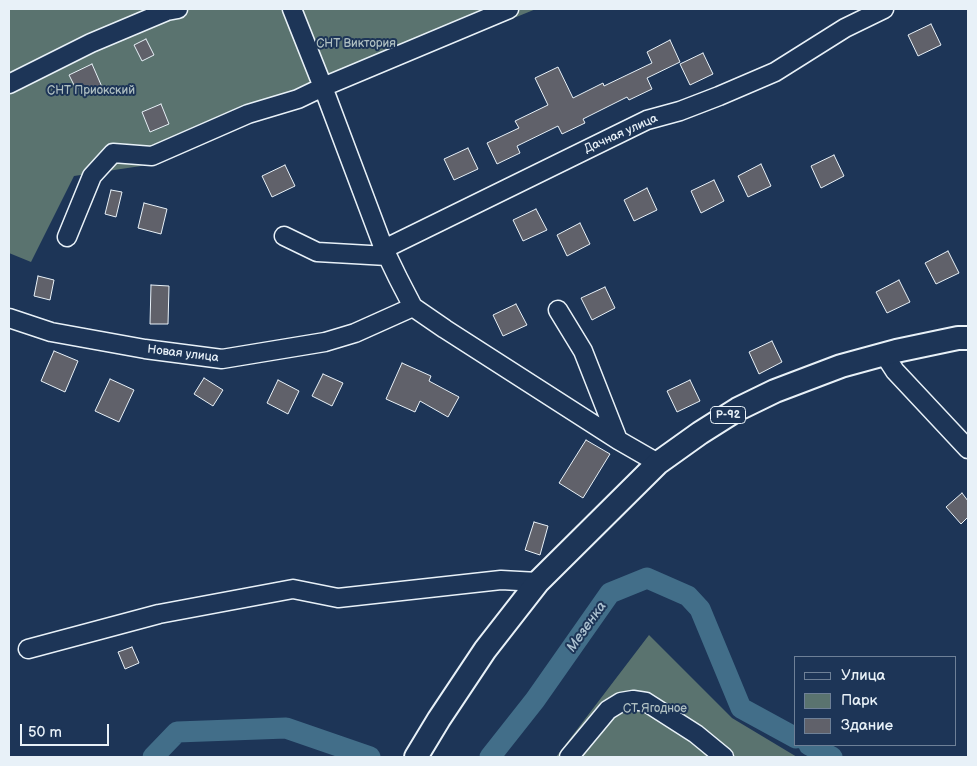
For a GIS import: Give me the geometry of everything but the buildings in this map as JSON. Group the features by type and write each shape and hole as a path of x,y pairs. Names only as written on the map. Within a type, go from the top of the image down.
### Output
{"main road":[{"name":"Р-92","path":"416,757 485,650 538,582 658,463 738,409 775,390 841,366 884,354 958,338 968,338"}],"street":[{"path":"9,84 91,43 167,11 178,9"},
{"path":"292,9 386,252 414,307 618,440 658,463"},
{"path":"67,237 92,176 113,153 152,156 248,114 298,100 323,87 509,9"},
{"name":"Дачная улица","path":"386,252 647,120 680,111 775,72 845,28 884,9"},
{"path":"284,236 317,252 386,252"},
{"name":"Новая улица","path":"9,318 51,332 145,349 222,359 325,342 355,334 414,307"},
{"path":"558,310 583,351 618,440"},
{"path":"884,354 895,371 968,450"},
{"path":"28,649 159,614 292,590 338,598 501,580 538,582"},
{"path":"569,757 608,710 621,702 634,700 646,702 688,729 724,757"}],"green space":[{"name":"СНТ Приокский","path":"9,9 536,9 334,91 141,166 74,176 31,262 9,253"},
{"name":"СТ Ягодное","path":"649,635 732,718 797,757 556,757"}],"waterway":[{"name":"Мезенка","path":"490,757 535,700 610,593 647,578 688,596 700,609 741,708 794,737"},
{"name":"Мезенка","path":"153,757 177,732 286,728 370,757"},
{"name":"Мезенка","path":"811,746 832,757"}],"park label":[{"name":"СНТ Виктория","path":"356,44"}]}
